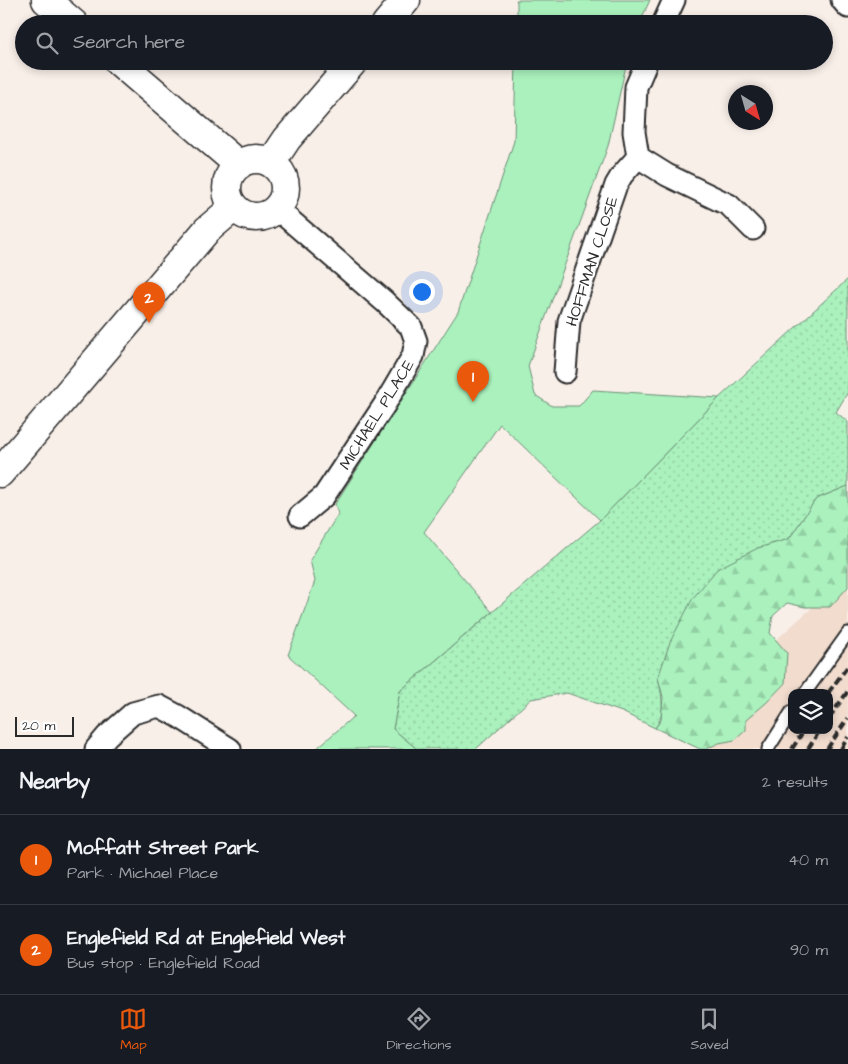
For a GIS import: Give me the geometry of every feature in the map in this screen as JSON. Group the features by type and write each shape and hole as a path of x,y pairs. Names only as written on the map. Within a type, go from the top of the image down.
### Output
{"main road":[{"path":"46,0 64,15"},
{"path":"394,15 406,0"},
{"path":"128,70 239,165"},
{"path":"271,163 287,139 346,70"},
{"path":"252,159 262,159 279,169 286,184 283,200 277,209 266,216 255,217 245,215 234,207 228,192 228,184 230,176 239,165 252,159"},
{"path":"0,473 207,230 234,207"}],"street":[{"path":"667,15 674,0"},
{"path":"842,0 848,7"},
{"path":"643,70 636,86 634,132 638,157 667,175 729,205 753,229"},
{"name":"HOFFMAN CLOSE","path":"565,372 569,320 616,186 622,175 638,157"},
{"name":"MICHAEL PLACE","path":"277,209 392,308 411,327 416,340 413,356 385,404 324,496 300,516"},
{"path":"96,749 107,736 133,713 159,706 230,749"}],"lane":[{"path":"808,689 848,633"},
{"path":"768,749 788,717"}],"shaded area":[{"path":"848,561 848,749 700,749 670,735 815,605"}],"green space":[{"path":"516,0 650,0 643,15 517,15"},
{"path":"516,70 625,70 608,146 528,366 535,395 552,406 579,406 593,390 719,398 600,520 500,424 424,532 492,612 400,691 393,729 417,749 316,749 354,716 288,655 315,581 310,560 338,514 335,504 458,312 514,141"},
{"path":"848,279 848,392 836,412 848,422 848,486 816,499 789,539 758,548 658,678 662,698 662,711 655,728 622,712 567,693 531,699 476,749 417,749 393,729 400,691 600,520 719,398"},
{"path":"848,486 848,587 830,607 805,607 787,603 773,616 770,633 787,653 785,683 746,720 746,730 735,740 700,749 655,728 661,720 663,697 658,678 670,642 693,598 717,569 758,548 789,539 816,499"}],"railway":[{"path":"831,689 848,666"},
{"path":"833,712 848,691"},
{"path":"827,749 848,718"},
{"path":"792,749 801,734"},
{"path":"808,749 817,734"},
{"path":"841,749 848,737"}],"place":[{"name":"Englefield Rd at Englefield West","path":"149,323"},
{"name":"Moffatt Street Park","path":"473,402"}]}
